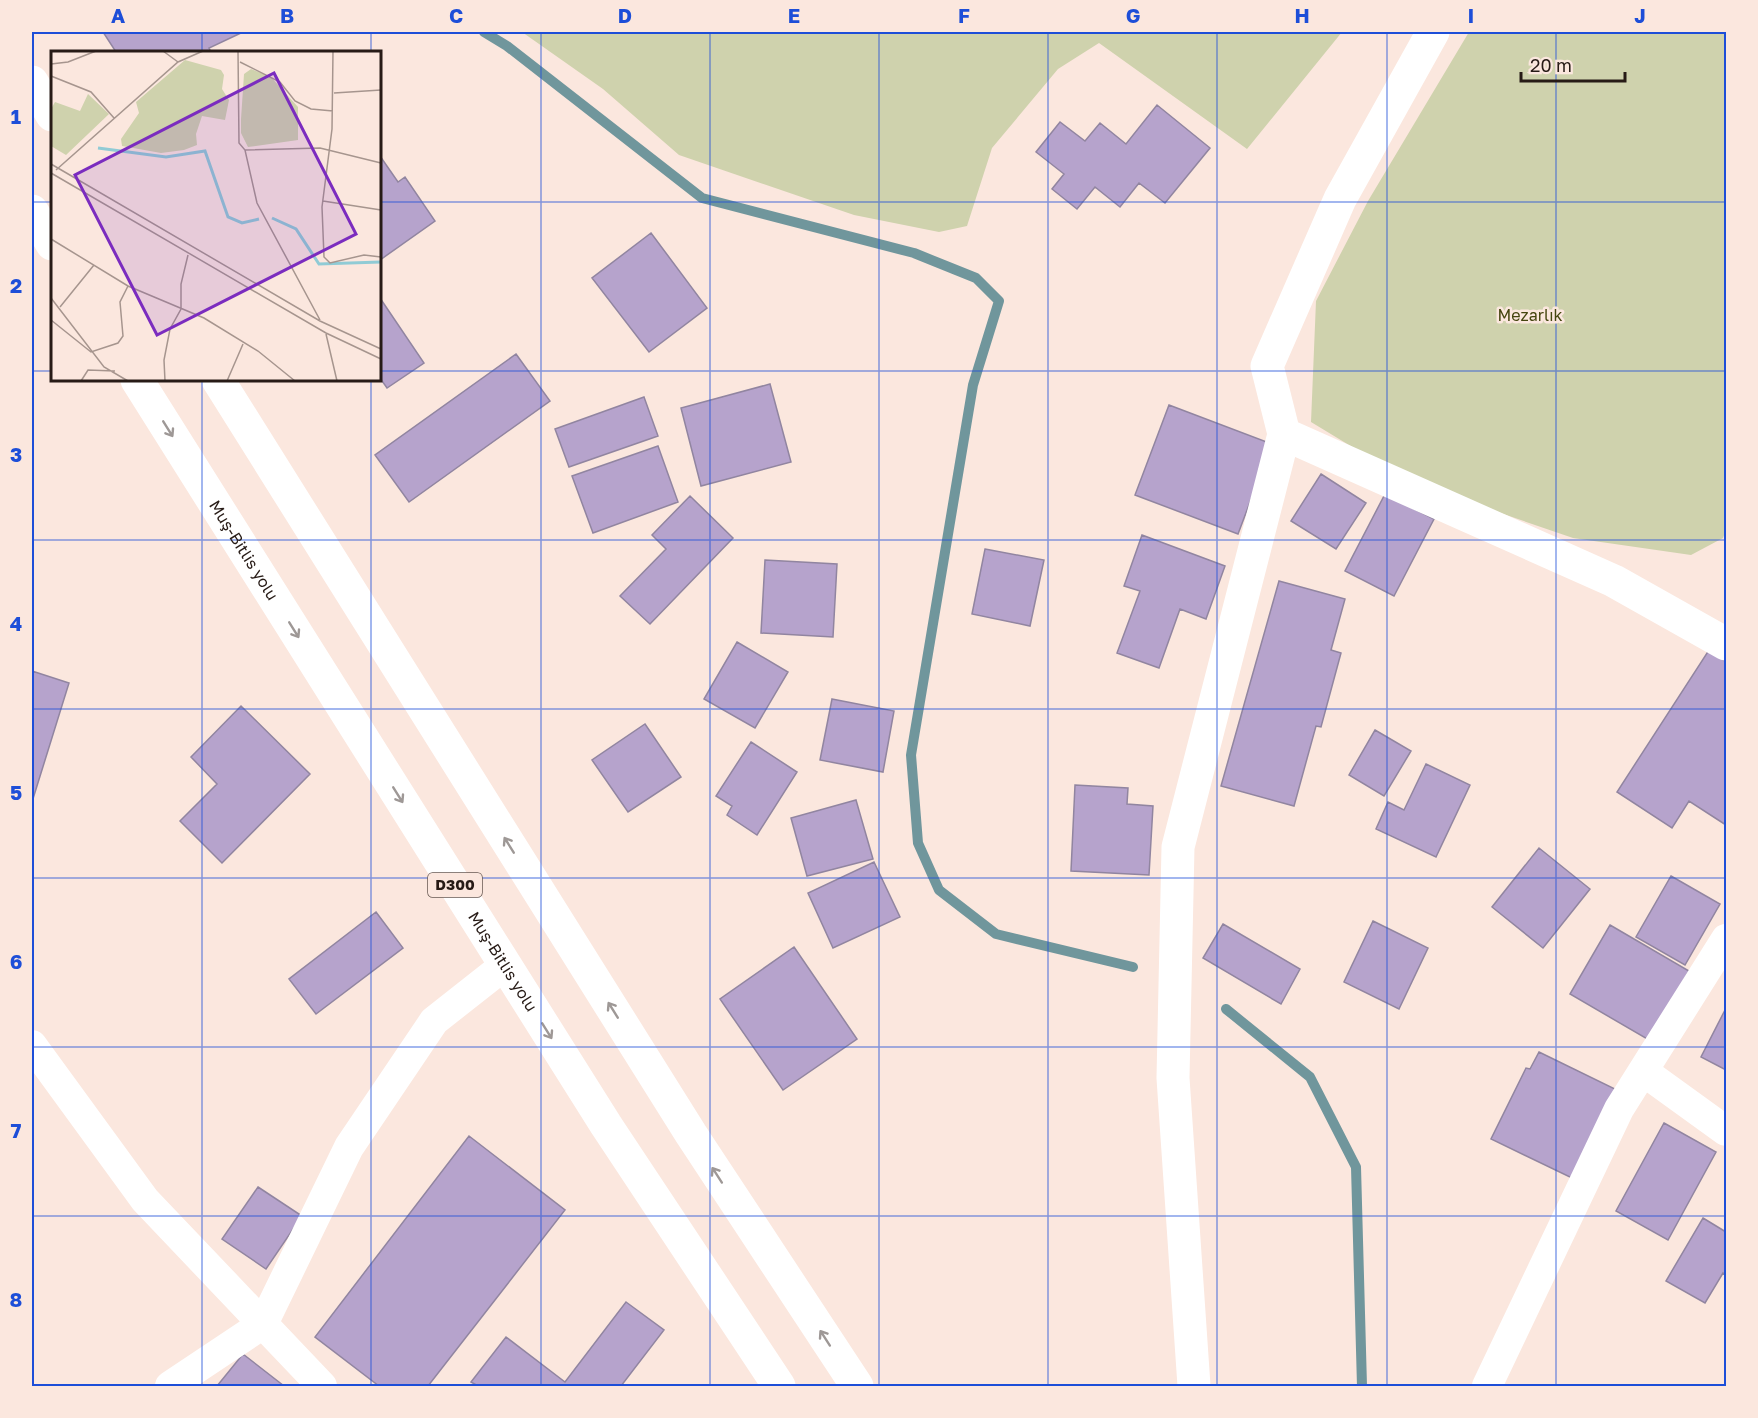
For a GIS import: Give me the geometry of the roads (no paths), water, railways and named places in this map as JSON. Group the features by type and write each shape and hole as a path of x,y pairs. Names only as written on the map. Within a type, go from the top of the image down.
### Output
{"main road":[{"path":"1194,1386 1173,1078 1178,847 1284,434 1267,366 1340,199 1433,32"},
{"path":"32,82 51,113"},
{"path":"32,211 51,242"},
{"name":"Muş-Bitlis yolu","path":"138,381 606,1125 779,1386"},
{"path":"219,381 691,1134 857,1386"},
{"path":"1284,434 1614,581 1726,644"}],"street":[{"path":"1487,1386 1619,1109 1726,939"},
{"path":"170,1386 263,1324 349,1147 434,1021 505,965"},
{"path":"32,1045 145,1200 322,1386"},
{"path":"1643,1071 1726,1131"}],"waterway":[{"path":"484,32 507,46 702,198 914,253 976,278 999,301 973,385 911,755 918,843 939,890 996,934 1133,967"},
{"path":"1226,1009 1310,1077 1356,1167 1362,1386"}],"park label":[{"name":"Mezarlık","path":"1530,315"}]}
